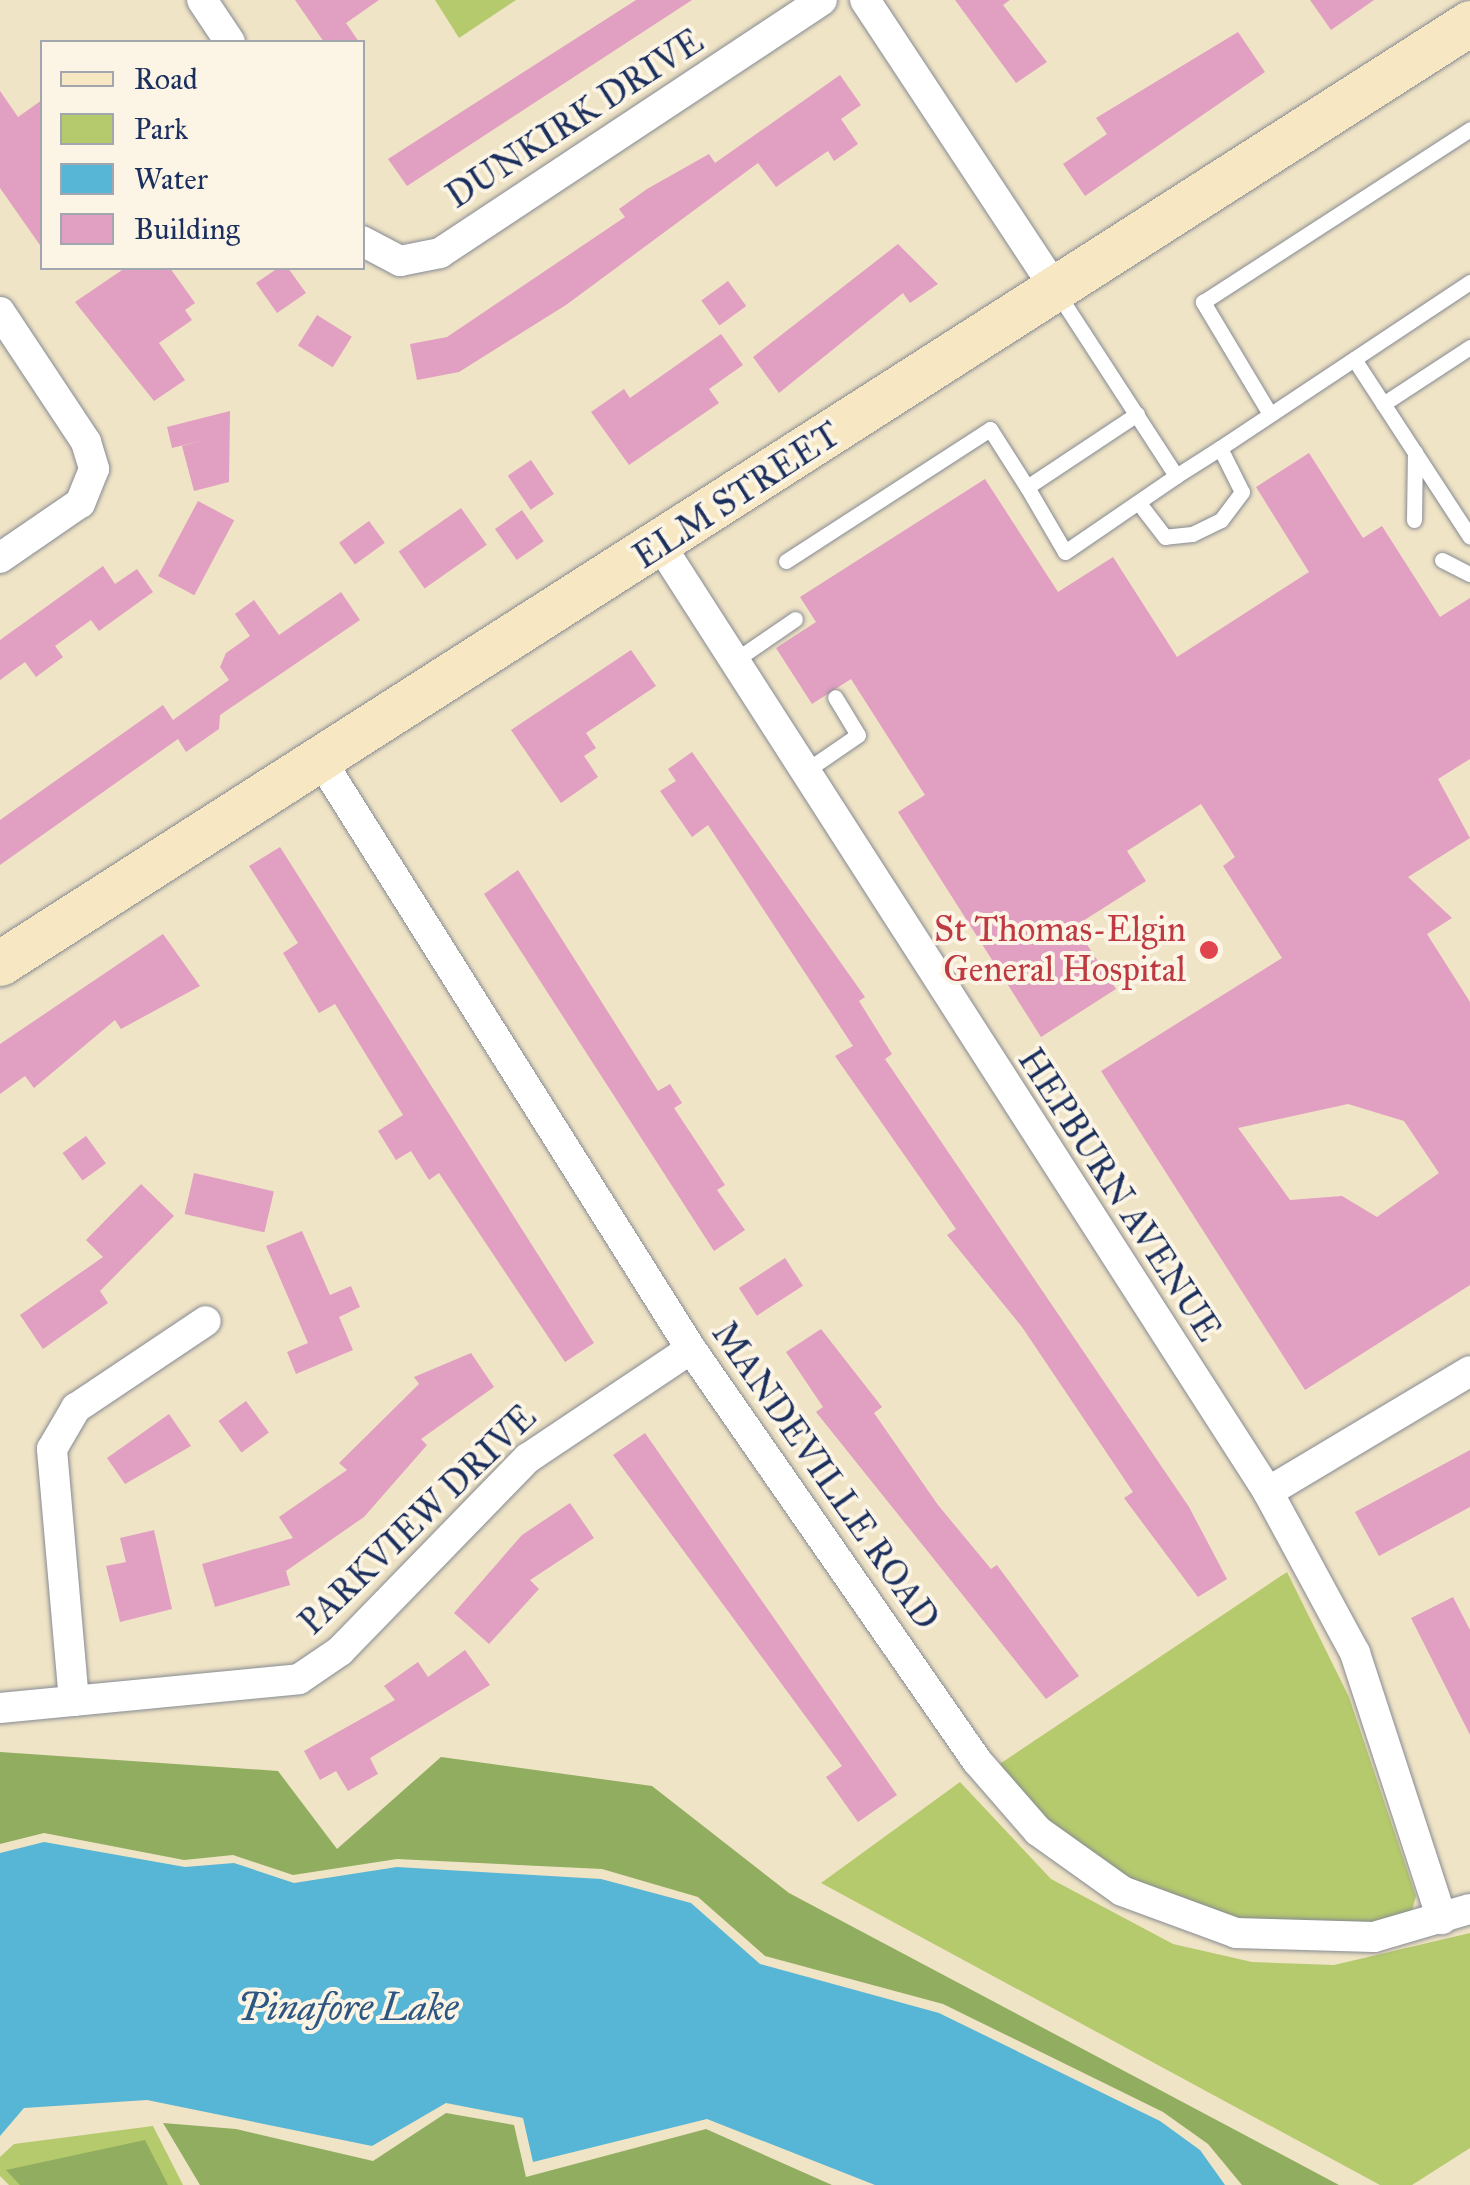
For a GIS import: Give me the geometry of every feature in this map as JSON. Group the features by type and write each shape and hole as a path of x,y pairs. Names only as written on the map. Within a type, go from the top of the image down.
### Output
{"main road":[{"name":"ELM STREET","path":"0,963 661,546 1470,23"}],"street":[{"path":"202,0 229,40"},
{"name":"DUNKIRK DRIVE","path":"365,243 400,261 440,253 822,0"},
{"path":"865,0 1056,290"},
{"path":"0,312 86,442 94,469 80,503 0,558"},
{"name":"HEPBURN AVENUE","path":"661,546 1268,1492 1354,1652 1456,1914"},
{"name":"MANDEVILLE ROAD","path":"320,758 690,1349 977,1761 1076,1864 1169,1914 1236,1933 1374,1937 1456,1914"},
{"path":"74,1701 52,1449 76,1408 206,1321"},
{"name":"PARKVIEW DRIVE","path":"0,1708 257,1687 310,1673 528,1458 690,1349"},
{"path":"1268,1492 1470,1371"}],"lane":[{"path":"1270,414 1203,302 1470,129"},
{"path":"786,561 990,428 1064,552 1470,282"},
{"path":"1056,290 1176,476"},
{"path":"1384,404 1470,347"},
{"path":"1354,359 1415,452 1465,518 1470,537"},
{"path":"1027,487 1137,414"},
{"path":"1138,502 1165,537 1221,520 1242,492 1220,448"},
{"path":"1414,520 1415,452"},
{"path":"1442,560 1470,574"},
{"path":"734,661 795,619"},
{"path":"804,772 858,734 835,697"}],"green space":[{"path":"435,0 516,0 459,38"},
{"path":"1287,1572 1349,1697 1416,1896 1411,1914 1355,1929 1276,1928 1206,1913 1082,1856 995,1767"},
{"path":"0,1752 278,1771 337,1849 441,1757 652,1786 789,1893 1339,2185 1242,2185 1208,2144 1163,2112 943,2004 765,1956 698,1897 602,1869 397,1859 293,1875 233,1855 184,1860 44,1833 0,1844"},
{"path":"960,1782 1051,1879 1173,1944 1252,1962 1334,1965 1470,1933 1470,2148 1412,2185 1380,2185 821,1883"},
{"path":"446,2113 514,2125 526,2177 706,2129 832,2185 200,2185 163,2123 236,2129 373,2161"},
{"path":"153,2126 183,2185 9,2185 0,2176 0,2157 14,2144"},
{"path":"145,2140 168,2185 20,2185 6,2170"}],"water":[{"name":"Pinafore Lake","path":"44,1842 185,1867 234,1863 294,1883 397,1867 601,1879 691,1903 760,1964 939,2013 1160,2121 1200,2150 1225,2185 875,2185 707,2119 533,2162 523,2118 446,2103 372,2146 147,2100 24,2108 0,2136 0,1853"}],"building":[{"path":"295,0 379,0 346,23 358,40 323,40"},
{"path":"636,0 692,0 407,186 388,159"},
{"path":"955,0 1010,0 1003,5 1047,62 1016,83"},
{"path":"1310,0 1374,0 1331,30"},
{"path":"1238,32 1265,72 1085,196 1063,164 1107,134 1096,118"},
{"path":"840,75 861,105 841,119 858,144 834,161 828,151 776,187 758,163 566,305 459,372 417,380 410,344 447,337 625,217 619,209 647,189 709,154 715,163"},
{"path":"0,91 18,117 40,101 40,245 0,188"},
{"path":"898,244 938,284 910,303 903,293 779,393 753,357"},
{"path":"122,270 171,270 195,303 185,310 192,320 159,343 185,380 154,401 75,302"},
{"path":"275,270 289,270 306,293 277,313 256,283"},
{"path":"728,281 746,306 720,325 701,300"},
{"path":"317,315 352,337 333,367 298,346"},
{"path":"721,334 743,365 709,389 719,403 629,465 591,412 624,389 630,398"},
{"path":"230,411 229,482 194,491 182,446 205,440 172,448 167,427"},
{"path":"1309,453 1363,538 1382,526 1440,617 1470,598 1470,759 1438,779 1470,838 1408,877 1452,918 1427,934 1470,1002 1470,1285 1305,1390 1101,1071 1282,958 1223,866 1235,857 1201,804 1127,851 1146,881 1075,926 1116,989 1041,1037 898,812 925,795 851,679 812,704 776,648 816,622 800,597 985,479 1058,592 1113,557 1177,657 1309,572 1256,487","holes":["1348,1104 1404,1121 1439,1173 1377,1217 1342,1196 1290,1200 1238,1128"]},
{"path":"531,460 554,494 531,510 508,476"},
{"path":"198,501 234,520 194,595 158,576"},
{"path":"461,508 487,545 425,588 399,552"},
{"path":"522,510 544,541 517,560 495,529"},
{"path":"369,521 385,543 355,565 339,543"},
{"path":"103,566 115,584 137,569 153,592 99,631 91,620 55,646 63,657 36,677 25,662 0,680 0,640"},
{"path":"341,592 360,620 220,715 219,729 186,752 178,739 0,865 0,820 163,705 173,720 229,680 220,667 226,653 250,636 235,614 254,600 279,635"},
{"path":"631,650 656,686 586,733 596,748 584,756 598,777 561,803 511,730"},
{"path":"692,752 865,997 859,1001 892,1054 885,1059 1189,1507 1227,1579 1198,1597 1124,1498 1133,1492 1022,1327 947,1235 956,1229 835,1056 853,1046 708,825 692,837 660,791 676,781 668,769"},
{"path":"280,847 594,1343 565,1362 439,1173 429,1180 411,1151 396,1160 378,1131 403,1115 335,1004 319,1013 283,953 298,943 249,866"},
{"path":"518,870 658,1091 670,1084 682,1103 674,1108 725,1185 717,1190 745,1230 714,1251 484,894"},
{"path":"163,934 200,986 121,1029 115,1020 34,1088 25,1076 0,1094 0,1044"},
{"path":"86,1136 106,1164 83,1181 63,1153"},
{"path":"194,1173 274,1191 264,1232 185,1214"},
{"path":"141,1184 174,1216 100,1291 108,1303 43,1349 20,1315 103,1257 86,1240"},
{"path":"302,1231 330,1295 351,1286 360,1307 339,1317 353,1350 296,1374 287,1352 308,1343 266,1246"},
{"path":"785,1258 803,1286 757,1316 739,1288"},
{"path":"821,1329 882,1407 874,1413 938,1505 991,1569 997,1565 1079,1676 1046,1699 816,1412 823,1407 786,1352"},
{"path":"471,1353 494,1387 421,1439 427,1445 364,1517 286,1571 290,1585 215,1607 202,1564 293,1538 279,1517 347,1470 339,1463 419,1384 414,1377"},
{"path":"246,1401 269,1433 241,1453 218,1421"},
{"path":"169,1414 191,1446 125,1484 107,1458"},
{"path":"645,1433 897,1795 858,1822 826,1777 842,1766 613,1455"},
{"path":"1470,1450 1470,1507 1379,1556 1355,1512"},
{"path":"570,1503 594,1538 530,1580 539,1589 489,1644 454,1613 522,1535"},
{"path":"154,1530 172,1609 120,1622 106,1566 126,1562 120,1538"},
{"path":"1453,1597 1470,1630 1470,1735 1411,1618"},
{"path":"465,1650 490,1685 370,1758 378,1774 348,1791 336,1771 320,1780 304,1751 395,1700 384,1686 418,1662 428,1677"}],"place":[{"name":"St Thomas-Elgin General Hospital","path":"1209,950"}]}
